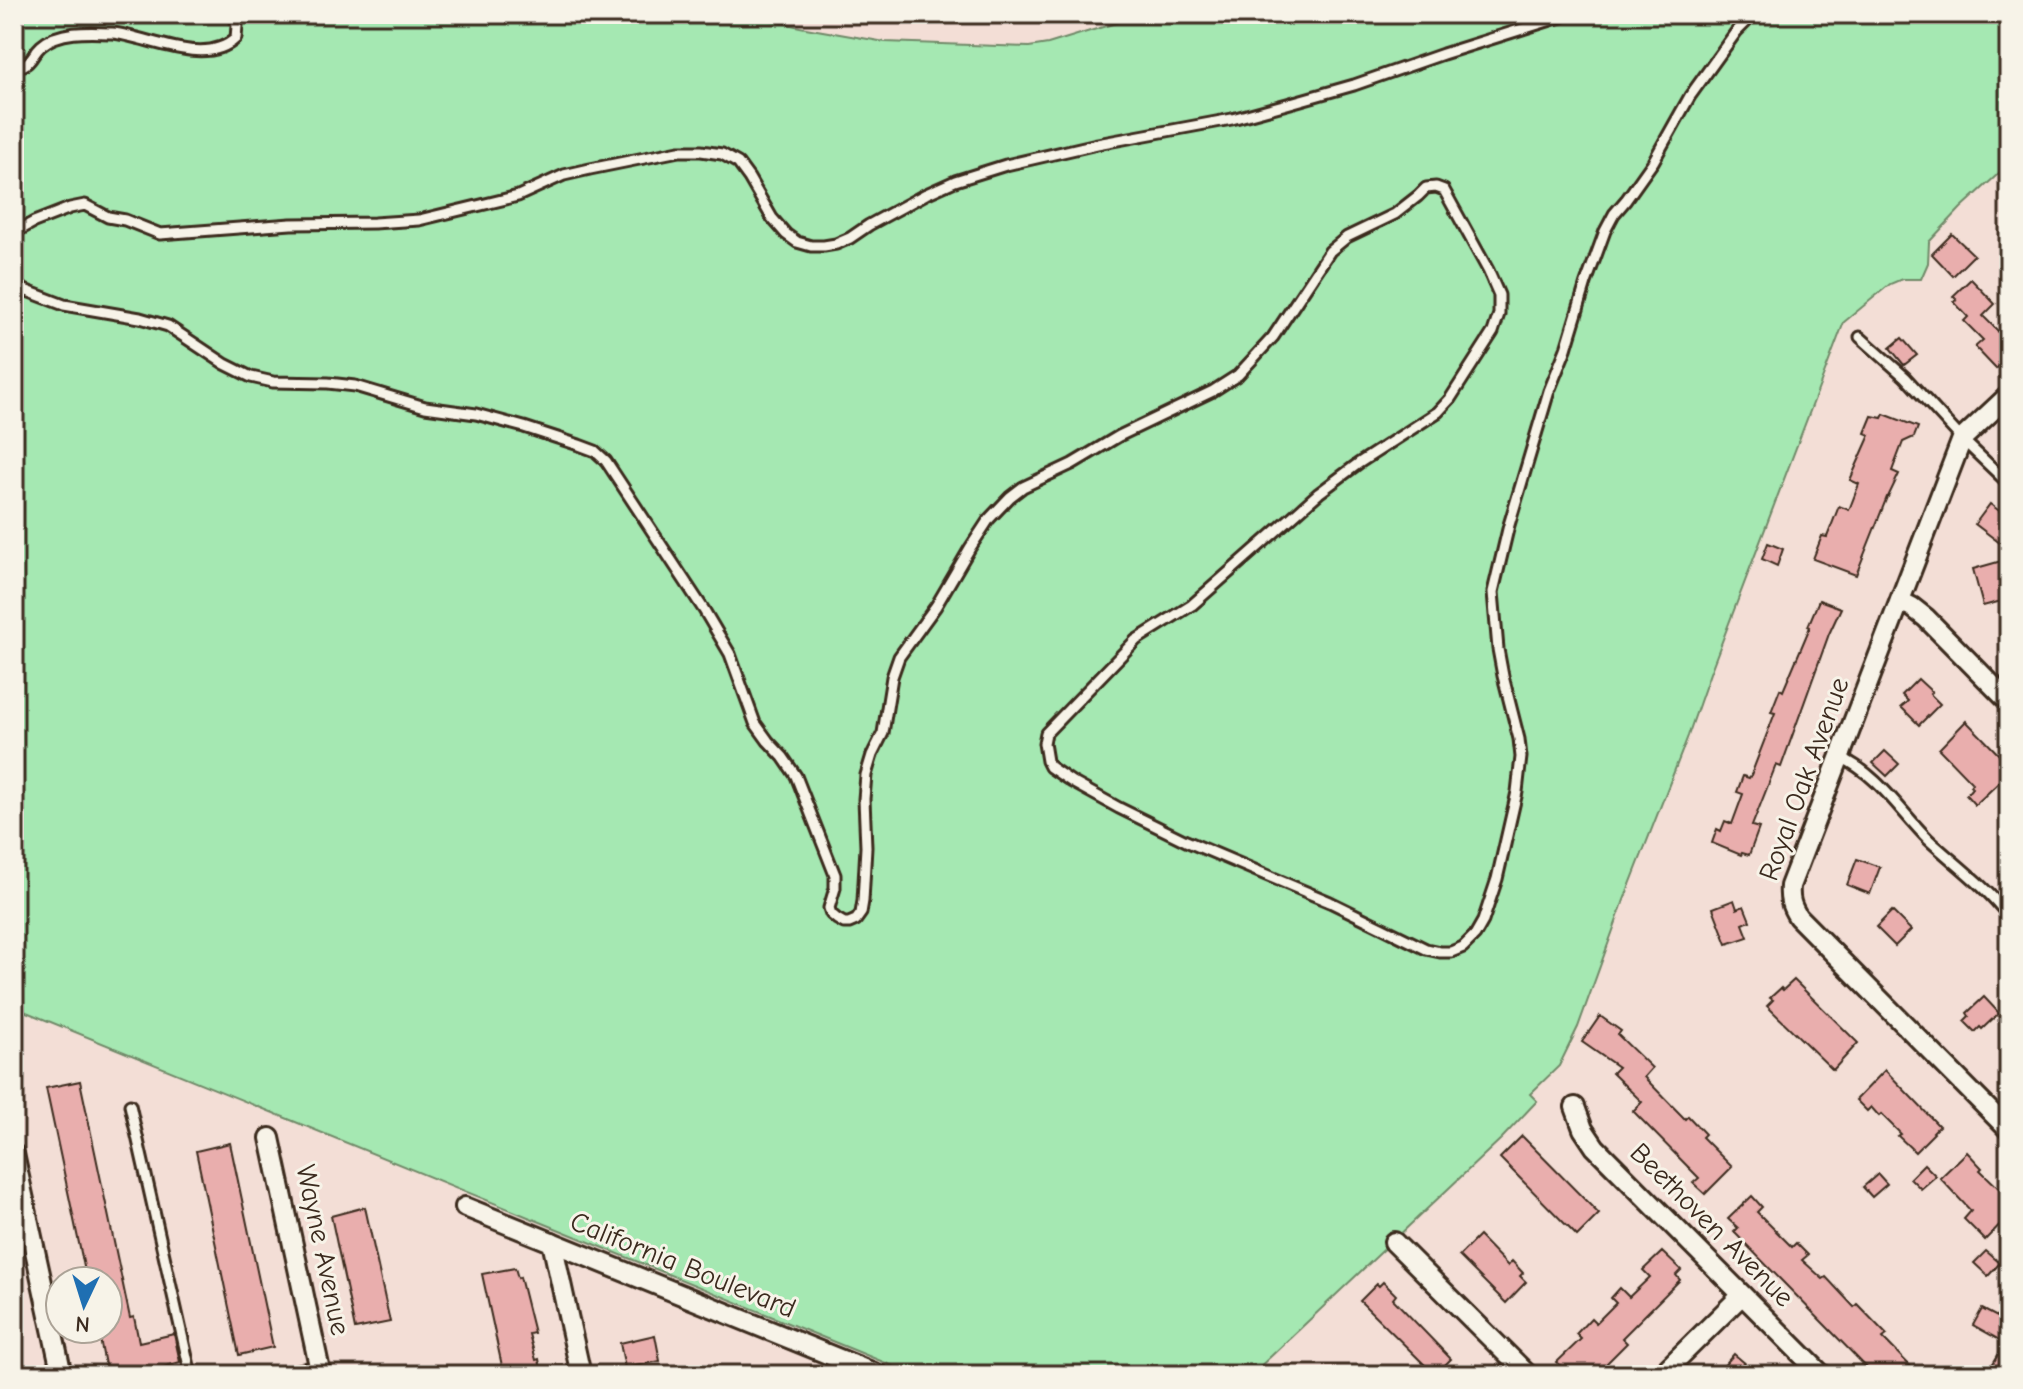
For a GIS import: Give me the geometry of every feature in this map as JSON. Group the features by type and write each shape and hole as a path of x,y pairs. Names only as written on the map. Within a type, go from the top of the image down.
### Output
{"street":[{"name":"Royal Oak Avenue","path":"2009,395 1962,439 1790,886 1789,897 1798,917 2009,1130"},
{"path":"1900,601 1926,618 2009,702"},
{"name":"Beethoven Avenue","path":"1575,1107 1583,1129 1595,1147 1822,1375"},
{"name":"Wayne Avenue","path":"270,1138 320,1373"},
{"path":"14,1154 62,1375"},
{"name":"California Boulevard","path":"465,1207 837,1366 879,1375"},
{"path":"552,1242 581,1375"},
{"path":"1394,1242 1528,1375"},
{"path":"1661,1375 1742,1295"},
{"path":"297,1375 320,1373"}],"lane":[{"path":"14,68 23,67 34,58 40,47 66,34 116,33 194,51 220,48 231,44 236,38 234,14"},
{"path":"14,233 34,222 85,205 108,217 125,220 160,234 291,224 419,220 518,196 564,175 679,151 701,151 722,154 738,163 772,218 786,234 797,242 824,246 850,238 926,194 955,181 1006,165 1097,144 1232,119 1354,85 1570,14"},
{"path":"14,286 64,305 168,326 225,364 251,377 273,382 355,386 425,407 476,414 595,451 606,461 704,610 730,654 755,723 796,776 835,875 829,908 831,914 849,923 861,913 866,847 866,775 883,733 892,677 899,657 936,606 989,519 1023,487 1213,391 1238,375 1273,337 1330,251 1347,237 1395,214 1426,188 1444,190 1499,295 1499,314 1493,332 1450,399 1430,418 1359,463 1319,493 1192,605 1136,640 1046,733 1044,753 1050,767 1119,808 1186,841 1330,902 1426,949 1451,952 1463,947 1475,935 1491,902 1517,792 1521,757 1519,739 1500,663 1493,592 1509,525 1549,391 1605,231 1614,214 1653,162 1690,96 1736,32 1754,14"},
{"path":"1860,337 1905,377 2009,484"},
{"path":"1840,757 1869,773 1910,821 1987,892 2009,917"},
{"path":"130,1105 191,1375"}],"green space":[{"path":"14,14 744,14 885,42 1029,47 1145,14 2006,14 2009,35 2009,164 1929,242 1928,263 1921,279 1902,279 1890,284 1844,322 1578,1027 1559,1066 1530,1094 1537,1101 1502,1138 1251,1375 915,1375 14,1007"}],"building":[{"path":"1952,234 1974,255 1953,276 1932,254"},
{"path":"1971,279 1995,304 1983,316 2009,342 2009,356 1996,369 1975,347 1983,340 1964,321 1968,317 1954,302 1957,300 1953,296"},
{"path":"1902,338 1917,355 1904,365 1890,348"},
{"path":"1884,414 1918,427 1914,437 1903,442 1892,471 1899,474 1856,575 1813,559 1822,536 1827,537 1839,506 1849,510 1859,484 1850,480 1870,435 1865,433 1872,416 1882,418"},
{"path":"1990,504 2009,518 2009,550 1975,524"},
{"path":"1768,543 1783,549 1777,566 1762,559"},
{"path":"2005,560 2009,574 2009,599 1983,606 1973,569"},
{"path":"1819,600 1841,608 1781,767 1776,765 1752,826 1759,828 1749,855 1741,855 1712,843 1717,829 1721,831 1725,821 1732,824 1743,794 1737,792 1743,776 1749,778 1751,775 1775,713 1771,712 1780,689 1783,691"},
{"path":"1918,679 1940,704 1919,725 1901,707 1908,701 1902,695"},
{"path":"1966,721 2009,765 2009,773 1975,805 1966,795 1972,783 1939,749"},
{"path":"1885,751 1899,764 1887,776 1873,763"},
{"path":"1857,859 1880,867 1870,894 1847,885"},
{"path":"1734,900 1737,909 1744,906 1750,921 1743,924 1748,937 1727,944 1713,908"},
{"path":"1892,911 1911,930 1895,946 1876,927"},
{"path":"1794,980 1858,1043 1833,1070 1767,1006 1773,1000 1770,998"},
{"path":"1984,997 1999,1013 1975,1032 1964,1021 1969,1016 1967,1013"},
{"path":"1600,1016 1621,1031 1618,1035 1652,1068 1644,1077 1685,1119 1688,1116 1705,1134 1702,1137 1732,1167 1705,1194 1693,1183 1699,1178 1633,1111 1642,1102 1612,1073 1618,1067 1582,1042"},
{"path":"1885,1070 1939,1126 1915,1152 1881,1114 1879,1116 1871,1107 1867,1111 1856,1100"},
{"path":"80,1081 119,1265 84,1265 46,1088"},
{"path":"1522,1136 1599,1214 1577,1236 1500,1158"},
{"path":"230,1143 273,1347 239,1355 196,1151"},
{"path":"1967,1152 1982,1168 1980,1170 2009,1198 2009,1215 1985,1240 1964,1219 1971,1211 1940,1178"},
{"path":"1924,1164 1936,1176 1921,1189 1910,1178"},
{"path":"1878,1174 1887,1184 1872,1197 1863,1187"},
{"path":"1752,1196 1762,1207 1757,1212 1792,1247 1796,1243 1808,1255 1802,1260 1823,1279 1826,1277 1854,1307 1857,1304 1887,1335 1883,1338 1919,1375 1874,1375 1734,1232 1738,1228 1728,1219"},
{"path":"365,1207 390,1322 355,1329 331,1216"},
{"path":"1479,1236 1508,1266 1512,1261 1523,1273 1520,1276 1526,1282 1506,1303 1459,1256"},
{"path":"1986,1251 2000,1263 1988,1276 1974,1263"},
{"path":"1662,1252 1681,1270 1676,1275 1680,1280 1622,1338 1627,1343 1595,1375 1555,1375 1563,1368 1557,1362 1581,1339 1576,1334 1591,1318 1596,1323 1616,1303 1611,1298 1620,1288 1629,1297 1650,1277 1643,1270"},
{"path":"515,1268 520,1277 534,1333 529,1334 542,1375 504,1375 482,1274"},
{"path":"1383,1282 1396,1295 1393,1299 1451,1359 1435,1375 1360,1301"},
{"path":"124,1290 139,1342 174,1334 180,1362 144,1373 107,1375 101,1345 124,1345"},
{"path":"1982,1309 2009,1323 2009,1375 1991,1367 2005,1343 1973,1325"},
{"path":"655,1335 660,1361 625,1368 620,1343"},
{"path":"1734,1354 1759,1375 1716,1375"}]}
